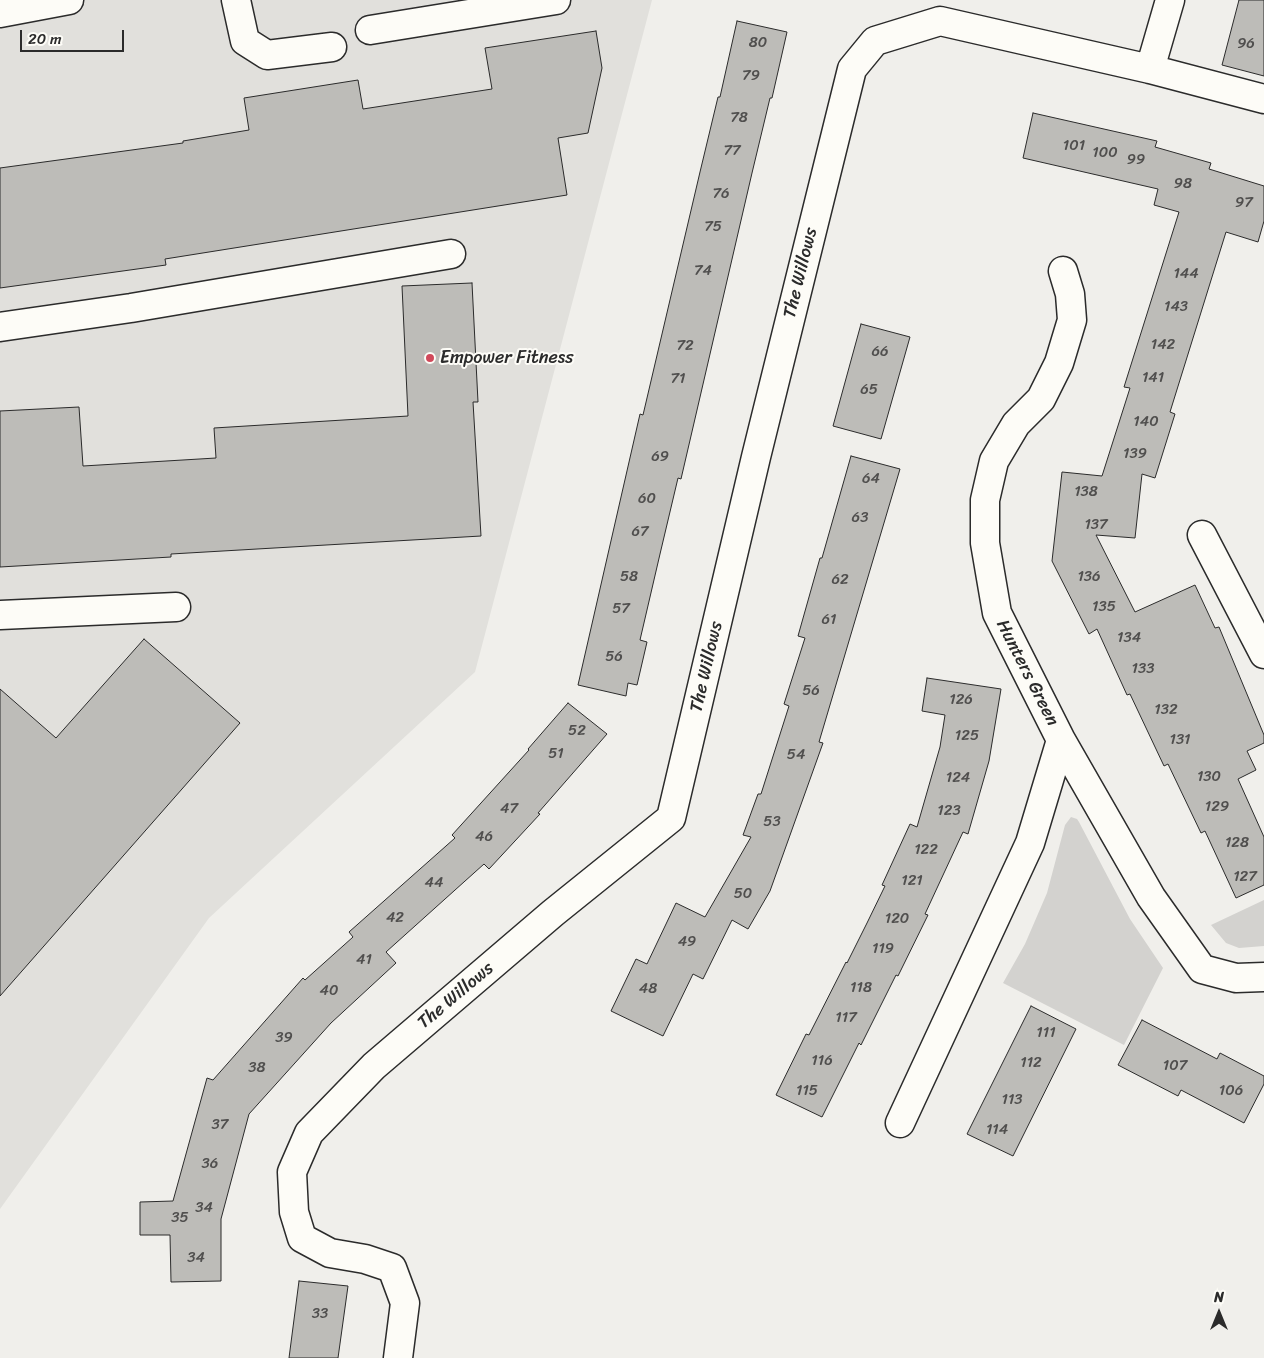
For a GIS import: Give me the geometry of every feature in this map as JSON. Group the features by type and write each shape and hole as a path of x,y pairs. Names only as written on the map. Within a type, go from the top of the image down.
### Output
{"street":[{"path":"0,13 29,4 69,0"},
{"path":"236,0 245,41 268,55 332,47"},
{"path":"370,30 479,6 556,0"},
{"path":"1150,69 1170,0"},
{"name":"The Willows","path":"398,1358 405,1302 392,1268 365,1259 330,1253 302,1238 294,1212 292,1172 308,1133 369,1071 553,913 671,818 756,457 852,69 875,41 940,21 1150,69 1264,99"},
{"path":"0,327 131,308 451,254"},
{"name":"Hunters Green","path":"1063,271 1070,294 1072,320 1059,363 1041,399 1016,424 994,461 985,500 985,542 997,613 1061,740 1151,897 1202,969 1236,978 1264,977"},
{"path":"1202,535 1264,654"},
{"path":"0,615 176,608"},
{"name":"Hunters Green","path":"900,1123 1030,843 1061,740"}],"shaded area":[{"path":"0,0 652,0 475,672 209,918 0,1209"},
{"path":"1071,817 1079,822 1130,919 1163,968 1124,1045 1003,983 1025,944 1047,893 1065,825"},
{"path":"1264,900 1264,946 1239,948 1226,943 1211,925"}],"building":[{"path":"1239,0 1264,0 1264,76 1222,65"},
{"path":"737,21 787,32 752,173 681,479 678,478 640,640 647,642 637,685 628,683 626,696 578,685 640,414 643,415"},
{"path":"596,31 602,68 588,133 558,138 567,195 165,259 166,265 0,288 0,168 183,143 183,141 249,130 244,98 358,80 363,109 492,89 485,48"},
{"path":"1033,113 1157,141 1155,147 1211,163 1209,169 1264,186 1264,221 1258,242 1226,232 1170,412 1175,414 1155,478 1142,474 1135,538 1096,535 1135,612 1195,585 1215,628 1219,627 1264,735 1264,743 1247,751 1256,770 1238,779 1264,837 1264,885 1236,898 1205,831 1201,833 1168,764 1164,766 1130,694 1127,695 1097,629 1089,634 1052,561 1062,472 1102,476 1130,388 1124,387 1179,212 1154,205 1158,189 1023,158"},
{"path":"472,283 478,402 473,402 481,536 171,554 171,557 0,567 0,411 79,407 83,466 216,458 214,428 408,416 402,286"},
{"path":"861,324 910,337 881,439 833,426"},
{"path":"851,456 900,469 819,742 823,743 770,891 748,929 732,920 703,979 693,974 663,1036 611,1011 636,959 647,964 676,903 705,917 751,837 743,835 758,794 761,794 789,706 784,704 805,638 798,636"},
{"path":"144,639 240,723 0,996 0,689 56,738"},
{"path":"927,678 1001,689 989,761 968,834 963,832 925,914 928,915 898,976 896,975 861,1045 859,1043 822,1117 776,1095 806,1034 809,1035 867,923 885,886 882,885 910,824 917,827 940,747 945,715 922,711"},
{"path":"568,703 607,734 538,813 540,814 489,869 484,864 386,952 396,963 331,1023 249,1114 221,1219 221,1281 171,1282 170,1235 140,1235 140,1202 173,1201 207,1078 213,1080 303,978 305,980 353,937 349,932 455,838 452,835 529,750"},
{"path":"1031,1006 1076,1029 1013,1156 967,1134"},
{"path":"1142,1020 1217,1059 1220,1053 1264,1076 1264,1084 1244,1123 1181,1090 1178,1096 1118,1065"},
{"path":"299,1281 348,1286 338,1358 289,1358"}],"place":[{"name":"Empower Fitness","path":"430,358"}]}
